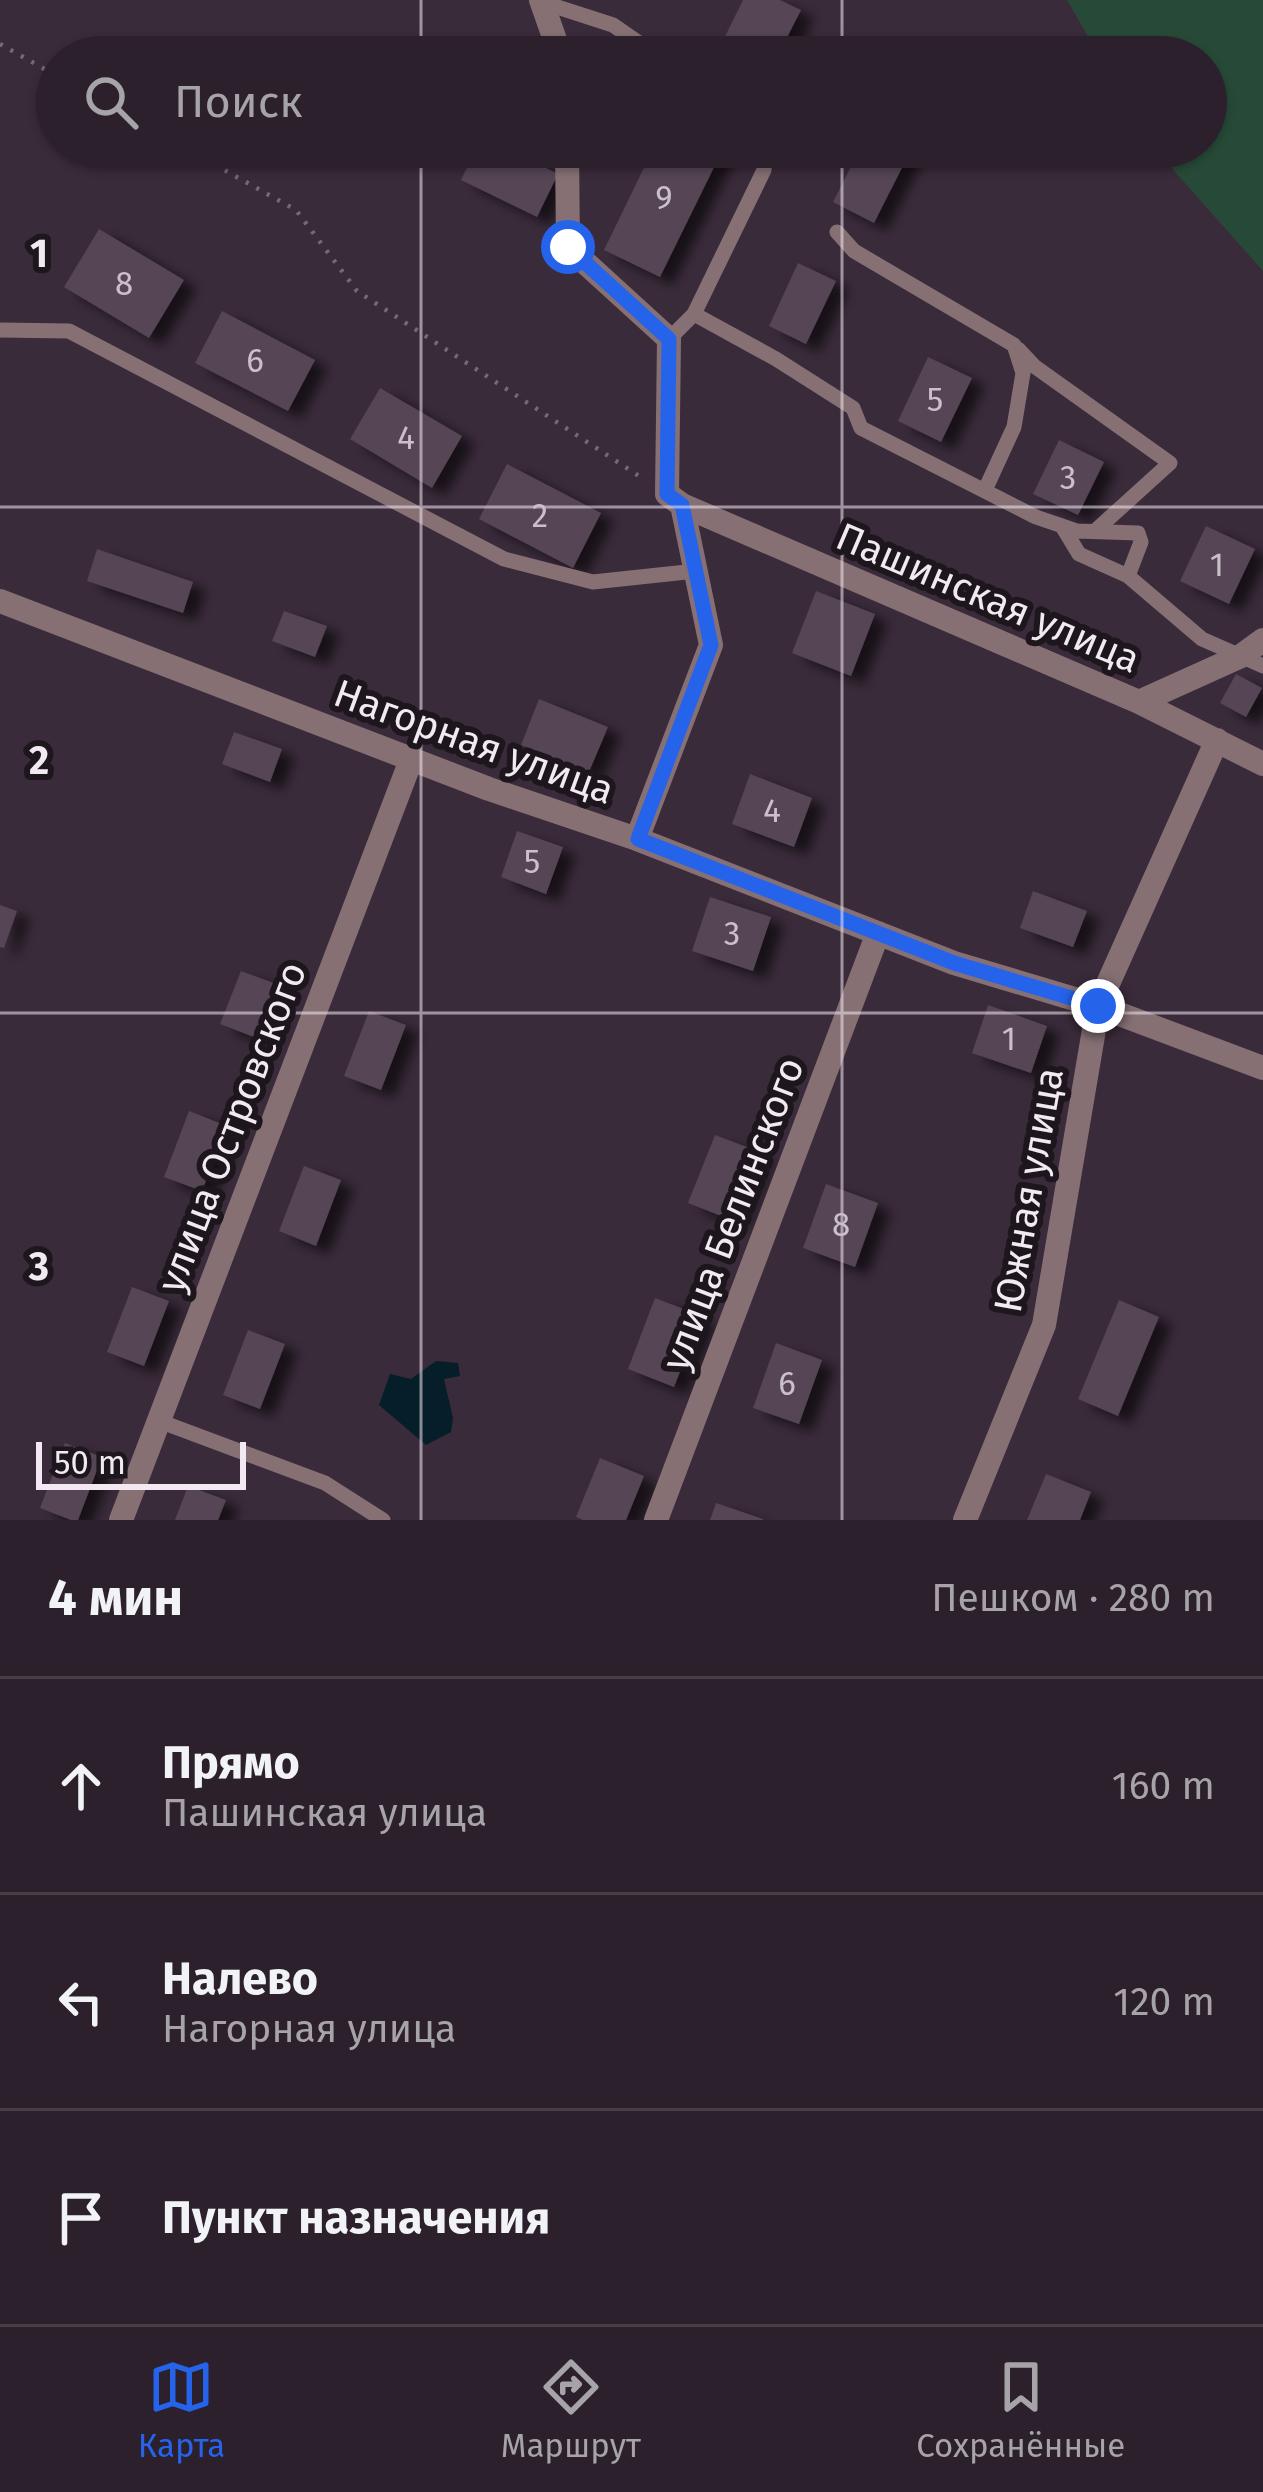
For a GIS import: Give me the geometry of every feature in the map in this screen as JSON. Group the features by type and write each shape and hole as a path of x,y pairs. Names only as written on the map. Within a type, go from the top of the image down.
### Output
{"street":[{"path":"541,1 554,36"},
{"path":"567,168 568,247 669,339 675,500 711,645 638,839"},
{"name":"Пашинская улица","path":"675,500 1139,702 1263,764"},
{"name":"Нагорная улица","path":"0,601 489,790 638,839 954,963 1098,1006 1263,1068"},
{"path":"1139,702 1252,661 1263,640"},
{"name":"Южная улица","path":"965,1520 1044,1325 1098,1006 1217,740"},
{"name":"улица Островского","path":"121,1520 411,760"},
{"name":"улица Белинского","path":"656,1520 878,933"}],"lane":[{"path":"541,1 613,25 629,36"},
{"path":"669,339 694,314 764,168"},
{"path":"837,232 854,251 1014,345 1034,366 1169,463 1095,531"},
{"path":"694,314 776,358 853,408 861,428 1036,517 1077,531 1138,532 1141,542 1128,576"},
{"path":"0,330 69,331 504,559 593,582 696,571"},
{"path":"985,490 1014,428 1023,373 1014,345"},
{"path":"1062,526 1079,554 1128,576 1202,639 1252,661"},
{"path":"159,1421 325,1483 383,1520"}],"path":[{"path":"0,44 36,64"},
{"path":"221,168 296,210 357,291 675,500"}],"green space":[{"path":"1067,0 1263,0 1263,271 1172,168 1227,168 1227,36 1088,36"}],"water":[{"path":"436,1361 458,1363 460,1376 444,1379 453,1418 451,1432 426,1445 379,1405 390,1374 411,1379"}],"building":[{"path":"743,0 780,0 801,10 788,36 725,36"},
{"path":"467,168 546,168 558,174 537,217 461,180"},
{"path":"644,168 714,168 660,277 604,250"},
{"path":"850,168 902,168 874,223 833,202"},
{"path":"99,229 184,280 149,338 64,287"},
{"path":"798,263 836,281 806,344 769,326"},
{"path":"222,311 315,360 288,411 195,363"},
{"path":"928,357 972,378 941,442 898,421"},
{"path":"380,388 462,436 432,488 350,439"},
{"path":"1059,440 1104,462 1078,515 1033,494"},
{"path":"507,464 601,513 573,568 479,519"},
{"path":"1206,526 1255,549 1229,604 1180,581"},
{"path":"97,549 193,582 183,613 87,581"},
{"path":"816,591 875,614 851,676 792,653"},
{"path":"284,611 327,626 315,657 272,641"},
{"path":"1236,674 1262,688 1246,717 1220,703"},
{"path":"539,699 608,727 589,772 521,745"},
{"path":"234,732 282,749 270,782 222,764"},
{"path":"750,774 812,798 794,847 732,824"},
{"path":"517,831 563,847 546,894 501,877"},
{"path":"1033,891 1087,911 1073,947 1020,928"},
{"path":"710,897 771,917 753,971 692,951"},
{"path":"0,905 17,911 4,948 0,947"},
{"path":"241,971 279,985 259,1039 220,1024"},
{"path":"988,1005 1047,1026 1031,1073 972,1053"},
{"path":"369,1011 406,1025 381,1090 344,1076"},
{"path":"189,1111 227,1126 202,1191 164,1177"},
{"path":"715,1135 760,1152 734,1221 688,1203"},
{"path":"304,1166 341,1180 316,1246 279,1231"},
{"path":"826,1184 878,1203 855,1267 803,1248"},
{"path":"132,1287 169,1301 144,1366 107,1352"},
{"path":"655,1298 702,1316 674,1387 628,1369"},
{"path":"1119,1300 1159,1317 1118,1416 1078,1399"},
{"path":"248,1330 285,1344 260,1409 223,1395"},
{"path":"776,1343 822,1360 799,1424 753,1408"},
{"path":"65,1443 102,1457 78,1520 40,1508"},
{"path":"600,1458 644,1476 626,1520 576,1517"},
{"path":"1046,1474 1091,1492 1080,1520 1027,1520"},
{"path":"188,1486 226,1500 218,1520 175,1520"},
{"path":"716,1503 763,1519 763,1520 710,1520"}],"route":[{"path":"568,247 669,339 667,494 682,505 711,645 638,839 954,963 1098,1006"}]}
